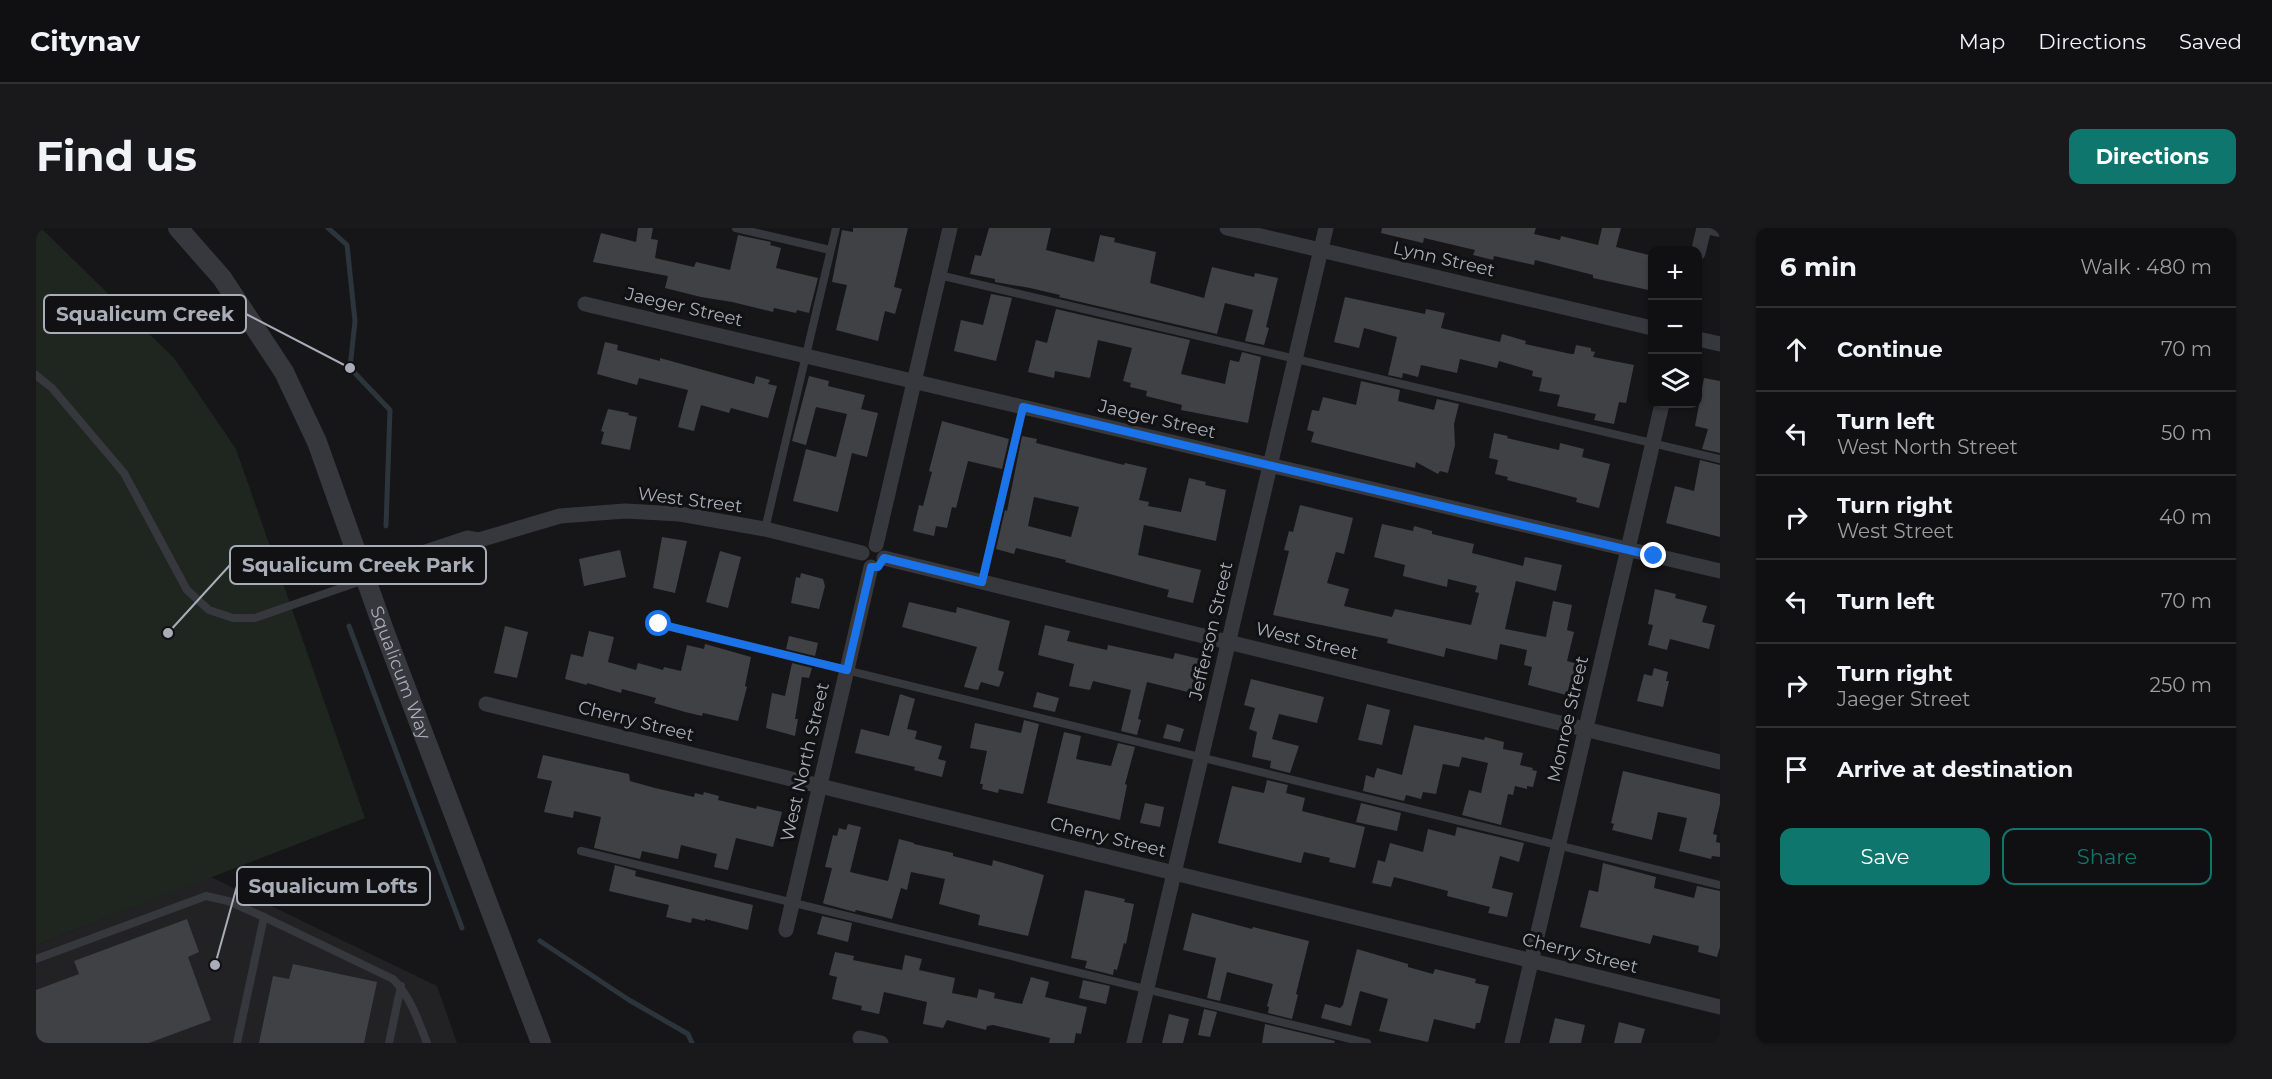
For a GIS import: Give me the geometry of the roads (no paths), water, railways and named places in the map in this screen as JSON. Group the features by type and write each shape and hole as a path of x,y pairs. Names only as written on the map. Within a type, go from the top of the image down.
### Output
{"street":[{"name":"Squalicum Way","path":"178,228 222,278 284,372 317,442 365,579 541,1043"},
{"path":"880,552 866,547 862,553 864,563 871,567 878,567 914,381 950,228"},
{"name":"Lynn Street","path":"1227,228 1648,327"},
{"name":"Jefferson Street","path":"1134,1043 1326,228"},
{"path":"1699,246 1701,228"},
{"name":"Jaeger Street","path":"585,304 1720,571"},
{"path":"1702,340 1720,344"},
{"name":"Monroe Street","path":"1512,1043 1661,408"},
{"name":"West Street","path":"365,579 386,572 396,576 471,551 479,540 560,516 625,512 680,514 765,529 862,553"},
{"name":"West Street","path":"880,552 982,582 1720,762"},
{"name":"West North Street","path":"786,930 871,567"},
{"name":"Cherry Street","path":"486,704 1720,1007"},
{"path":"860,1038 881,1043"}],"lane":[{"path":"736,228 830,250"},
{"path":"765,529 836,228"},
{"path":"1701,228 1720,233"},
{"path":"939,275 1720,459"},
{"path":"36,375 52,388 124,472 183,583 195,600 209,610 234,618 255,618 365,579"},
{"path":"982,582 1023,407"},
{"path":"659,624 1720,885"},
{"path":"582,851 1367,1043"},
{"path":"36,959 206,896 228,901 393,979 400,986 414,1010 427,1043"},
{"path":"236,1042 264,917"},
{"path":"388,1043 400,986"}],"waterway":[{"path":"328,228 347,245 355,321 350,368 390,410 386,526"},
{"path":"349,626 462,928"},
{"path":"540,941 629,1000 688,1034 692,1043"}],"place":[{"name":"Squalicum Creek","path":"350,368"},
{"name":"Squalicum Creek Park","path":"168,633"},
{"name":"Squalicum Lofts","path":"215,965"}]}
